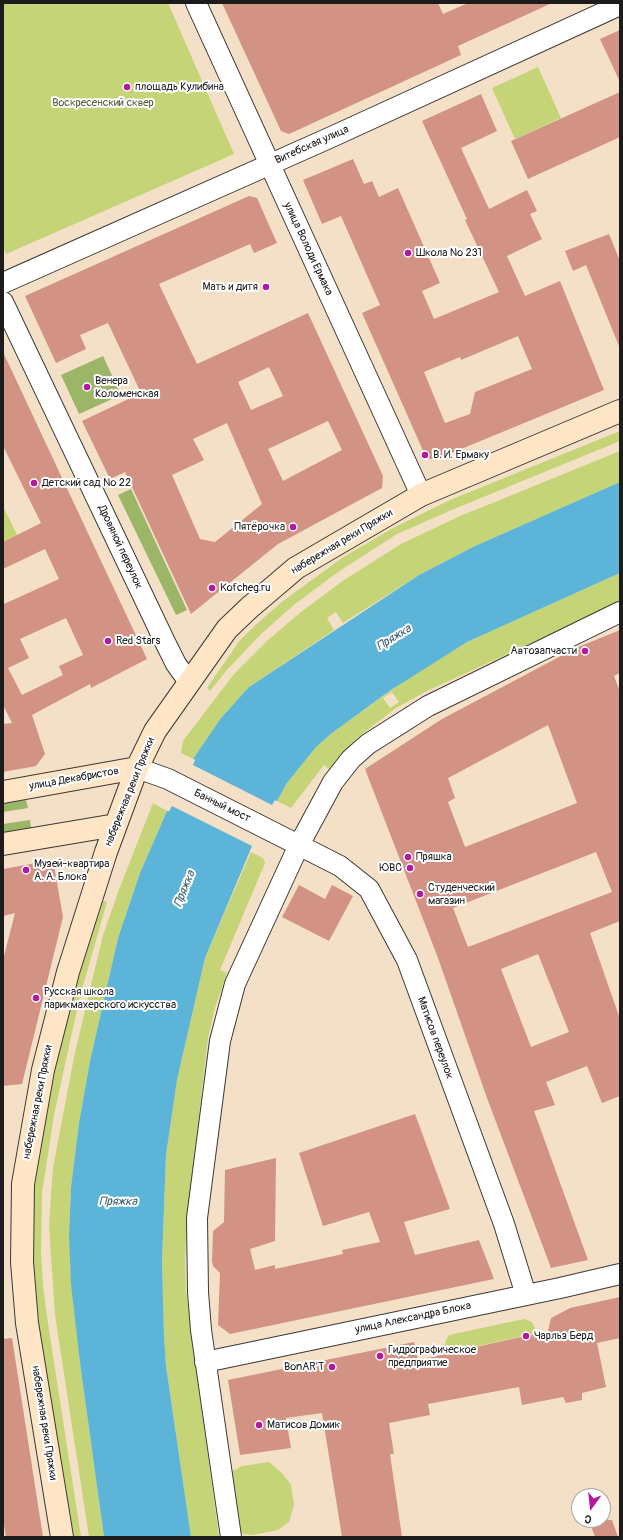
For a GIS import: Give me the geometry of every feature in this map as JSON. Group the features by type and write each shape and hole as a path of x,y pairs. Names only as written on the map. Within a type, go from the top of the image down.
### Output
{"main road":[{"name":"набережная реки Пряжки","path":"62,1537 27,1323 22,1262 23,1184 43,1070 57,1014 86,914 137,768 155,731 227,629 296,568 421,495 620,411"},
{"name":"улица Декабристов","path":"3,792 137,768"},
{"path":"3,844 116,825"}],"street":[{"name":"улица Володи Ермака","path":"196,3 421,495"},
{"name":"Витебская улица","path":"3,283 620,5"},
{"name":"Дровяной переулок","path":"3,302 165,642 176,664 189,682"},
{"path":"231,1537 205,1362 198,1292 198,1218 220,1041 235,984 299,845 333,782 351,759 368,744 428,706 620,612"},
{"name":"улица Декабристов","path":"137,768 168,779"},
{"name":"Банный мост","path":"168,779 276,833"},
{"name":"Матисов переулок","path":"276,833 340,866 369,889 407,960 504,1224 526,1295"},
{"name":"улица Александра Блока","path":"205,1362 620,1274"}],"green space":[{"name":"Воскресенский сквер","path":"3,3 168,3 234,154 6,254 3,247"},
{"path":"538,67 561,118 515,139 492,88"},
{"path":"103,356 121,395 79,414 61,375"},
{"path":"620,431 620,441 397,534 338,572 295,604 260,635 227,670 210,691 207,688 240,640 283,601 342,558 393,528 450,500"},
{"path":"620,451 620,482 475,546 419,575 343,623 336,612 327,618 334,630 249,687 221,718 193,759 181,753 183,741 234,674 267,641 301,612 344,580 401,544 458,517"},
{"path":"131,489 187,610 176,615 118,495"},
{"path":"3,506 17,535 3,542"},
{"path":"620,573 620,602 425,692 396,708 357,738 330,770 324,765 291,808 277,801 287,783 316,747 332,733 414,674 467,642","holes":["392,692 399,702 390,708 383,698"]},
{"path":"26,800 28,808 3,812 3,803"},
{"path":"153,803 167,811 140,873 118,938 90,1061 79,1123 71,1187 69,1235 80,1363 104,1537 89,1537 55,1315 49,1226 53,1168 74,1057 103,935"},
{"path":"30,820 31,828 3,833 3,824"},
{"path":"251,852 263,858 265,863 220,970 227,973 215,1008 208,1038 187,1218 185,1261 186,1292 219,1537 191,1537 166,1366 162,1261 166,1155 177,1080 205,958"},
{"path":"103,901 107,902 80,996 54,1115 42,1193 41,1252 43,1285 81,1537 74,1537 38,1323 33,1263 34,1185 54,1073 79,976"},
{"path":"524,1319 532,1322 537,1333 443,1354 446,1340 449,1335"},
{"path":"269,1462 282,1473 291,1485 294,1505 289,1522 278,1530 253,1535 243,1534 240,1531 231,1474 232,1471 242,1466"}],"water":[{"name":"Пряжка","path":"620,482 620,573 467,642 391,690 332,733 316,747 287,783 277,801 275,801 250,851 205,958 177,1080 166,1155 162,1261 166,1366 191,1537 104,1537 80,1363 71,1284 69,1235 71,1187 79,1123 90,1061 118,938 140,873 167,811 169,811 195,760 193,759 221,718 249,687 419,575 475,546"}],"pier":[{"path":"191,758 195,760 193,765 272,805 275,800 278,802 276,803 253,853 250,851 252,846 172,806 169,811 166,810 168,809 191,764"}],"building":[{"path":"222,3 438,3 443,14 468,3 552,3 458,46 461,55 289,134 281,131"},
{"path":"620,30 620,82 600,39"},
{"path":"620,92 620,137 528,179 511,141"},
{"path":"481,94 497,131 461,148 489,209 527,190 537,211 530,214 542,239 507,256 525,296 560,281 604,390 437,459 430,459 425,455 362,313 380,305 341,216 322,224 303,180 353,159 364,184 372,181 379,197 398,188 440,283 422,291 434,319 499,292 465,220 467,219 422,121","holes":["518,336 532,369 475,392 470,414 445,423 424,372 460,357 461,360"]},
{"path":"249,196 257,198 277,243 254,253 250,244 159,284 197,364 308,313 383,476 382,488 278,544 191,614 125,472 110,479 82,421 141,393 108,323 80,335 86,349 56,363 25,296","holes":["269,367 283,396 251,410 238,382","328,421 342,450 283,481 268,449","227,423 262,504 215,542 200,539 172,475 204,460 193,439"]},
{"path":"609,234 620,261 619,346 586,265 573,271 565,251"},
{"path":"3,352 147,659 91,688 90,684 32,715 45,754 36,766 3,772 3,724 12,723 3,705 3,603 4,604 59,579 45,549 3,569 3,542 41,523 3,446","holes":["66,618 83,655 59,666 63,675 22,695 8,668 29,658 20,639"]},
{"path":"620,630 620,673 614,676 620,692 620,921 590,933 620,1019 620,1096 602,1103 587,1066 546,1082 555,1105 534,1111 588,1260 551,1268 487,1098 438,958 365,769 442,719 576,648","holes":["548,725 577,803 465,847 448,802 455,798 448,778","596,852 612,892 468,947 453,908","538,954 569,1032 531,1047 501,969"]},
{"path":"53,860 63,917 22,1084 3,1086 3,960 15,913 3,916 3,869"},
{"path":"299,885 325,899 332,885 353,896 329,941 282,917"},
{"path":"415,1114 450,1209 404,1222 415,1255 479,1240 494,1279 230,1334 218,1325 220,1273 213,1266 212,1261 213,1231 224,1222 225,1170 276,1158 275,1241 250,1249 255,1270 275,1265 275,1269 343,1254 342,1250 380,1242 369,1212 323,1226 299,1153"},
{"path":"620,1297 620,1338 597,1343 606,1387 582,1393 582,1400 566,1403 563,1397 522,1405 519,1387 428,1404 430,1415 389,1423 394,1454 390,1454 402,1537 342,1537 322,1413 286,1418 291,1448 240,1455 228,1380 414,1342 418,1360 548,1331 551,1318 570,1308"},
{"path":"12,1338 43,1537 6,1537 3,1519 3,1339"},
{"path":"612,1520 618,1537 595,1537 592,1528 611,1528"}],"place":[{"name":"площадь Кулибина","path":"127,87"},
{"name":"Школа № 231","path":"408,253"},
{"name":"Мать и дитя","path":"266,287"},
{"name":"Венера Коломенская","path":"87,387"},
{"name":"В. И. Ермаку","path":"425,455"},
{"name":"Детский сад № 22","path":"34,483"},
{"name":"Пятёрочка","path":"293,527"},
{"name":"Kofcheg.ru","path":"212,588"},
{"name":"Red Stars","path":"108,641"},
{"name":"Автозапчасти","path":"585,651"},
{"name":"Пряшка","path":"408,857"},
{"name":"ЮВС","path":"410,868"},
{"name":"Музей-квартира А. А. Блока","path":"26,870"},
{"name":"Студенческий магазин","path":"420,894"},
{"name":"Русская школа парикмахерского искусства","path":"36,998"},
{"name":"Чарльз Берд","path":"526,1336"},
{"name":"Гидрографическое предприятие","path":"380,1356"},
{"name":"BonAR'T","path":"332,1367"},
{"name":"Матисов Домик","path":"259,1425"}]}
